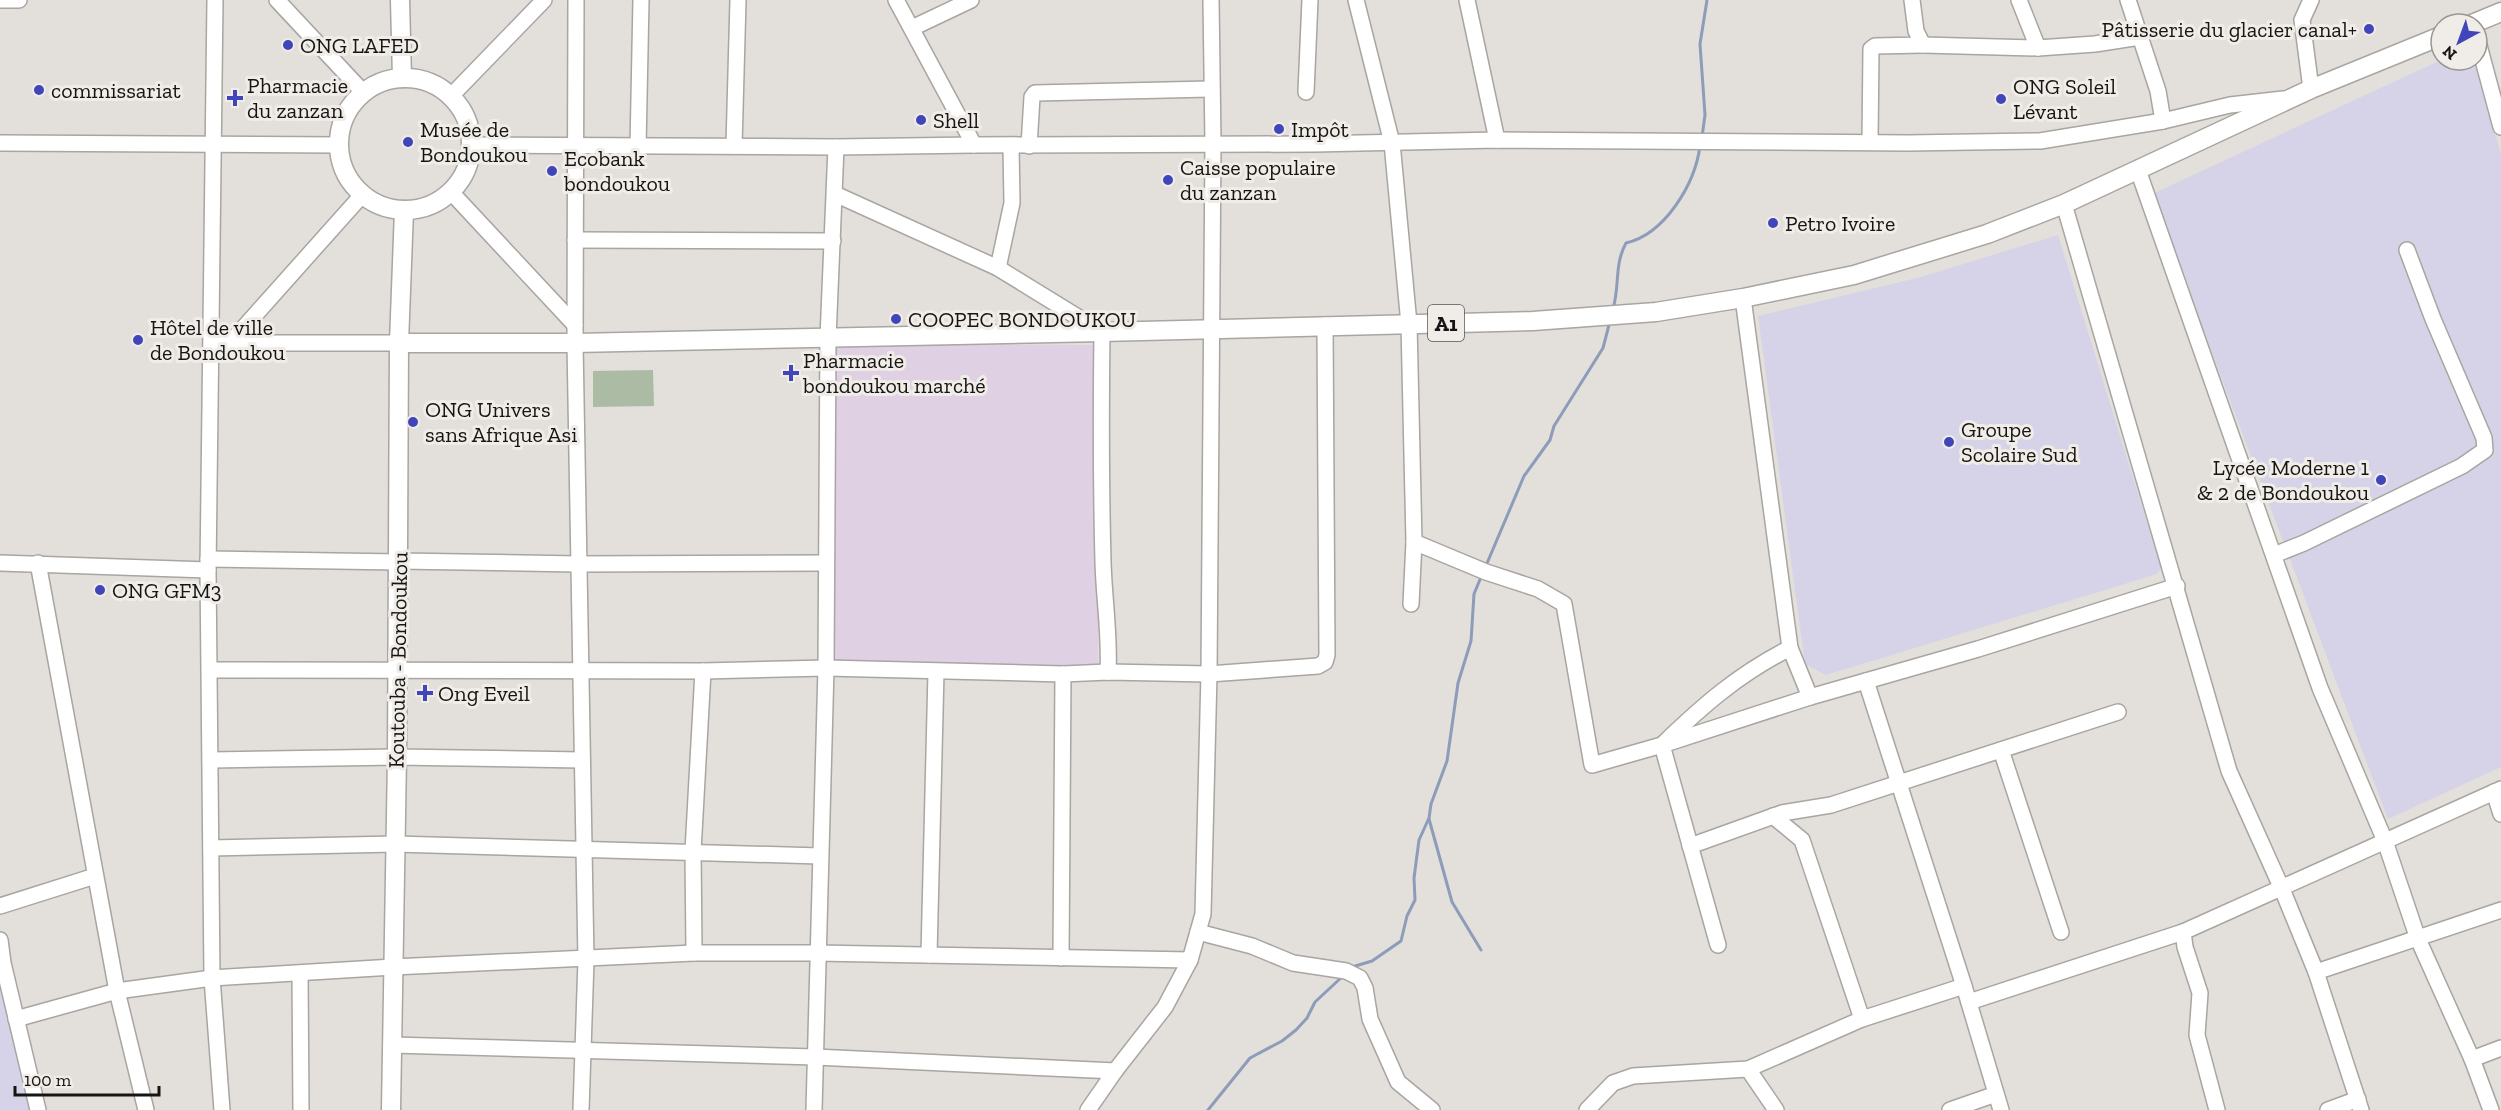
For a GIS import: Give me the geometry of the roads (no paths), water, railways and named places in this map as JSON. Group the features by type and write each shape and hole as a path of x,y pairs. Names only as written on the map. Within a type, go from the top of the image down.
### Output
{"main road":[{"path":"400,0 402,78"},
{"name":"A1","path":"399,343 575,343 1102,332 1409,324 1602,317 1656,312 1743,298 1854,274 1921,256 1987,234 2064,204 2311,89 2429,41"},
{"path":"402,78 428,82 451,96 466,118 472,145 466,171 451,192 429,206 404,210 382,205 363,194 346,172 339,145 345,116 363,92 381,82 402,78"},
{"name":"Koutouba - Bondoukou","path":"391,1110 398,757 399,343 404,210"}],"street":[{"path":"0,0 19,0"},
{"path":"215,0 208,565 212,978 222,1110"},
{"path":"277,0 363,92"},
{"path":"451,96 544,0"},
{"path":"576,0 575,343 586,960 581,1052 581,1110"},
{"path":"638,147 641,0"},
{"path":"734,146 738,0"},
{"path":"896,0 974,144"},
{"path":"912,28 971,0"},
{"path":"1088,1110 1165,1007 1190,960 1203,914 1209,674 1213,143 1210,89 1211,0"},
{"path":"1306,92 1310,0"},
{"path":"1356,0 1392,143 1409,324 1414,542 1411,604"},
{"path":"1467,0 1497,140"},
{"path":"1912,0 1916,31 1923,45"},
{"path":"2019,0 2038,48"},
{"path":"2128,0 2158,91 2163,121"},
{"path":"2311,0 2302,20 2311,89"},
{"path":"1870,141 1871,49 1875,46 2038,48 2095,44 2140,37"},
{"path":"2486,72 2501,127"},
{"path":"1029,146 1032,97 1035,93 1210,89"},
{"path":"472,145 836,147 974,144 1029,146 1392,143 1497,140 2040,141 2163,121 2230,105 2291,98"},
{"path":"0,143 339,145"},
{"path":"998,268 1012,203 1011,146"},
{"path":"814,1110 826,668 828,338 836,147"},
{"path":"2138,170 2320,688 2385,841 2418,939 2472,1059 2491,1110"},
{"path":"451,192 575,325"},
{"path":"230,344 363,194"},
{"path":"835,194 998,268 1102,332 1100,451 1109,641 1108,672"},
{"path":"2064,204 2235,788 2282,889 2316,972 2359,1104 2328,1110"},
{"path":"576,240 833,241"},
{"path":"2274,555 2304,543 2462,466 2485,450 2484,438 2433,319 2408,250"},
{"path":"1743,298 1790,648 1810,697"},
{"path":"210,669 703,671 826,668 1063,674 1108,672 1209,674 1318,666 1327,656 1325,325"},
{"path":"212,343 399,343"},
{"path":"1414,542 1486,572 1538,589 1564,604 1592,765 1662,746 1810,697 2177,586"},
{"path":"0,563 208,565 399,561 578,564 826,563"},
{"path":"38,563 117,991 146,1110"},
{"path":"1662,746 1732,681 1758,664 1790,648"},
{"path":"694,953 693,851 703,671"},
{"path":"929,955 936,672"},
{"path":"1061,958 1063,674"},
{"path":"1866,681 1964,986 2001,1110"},
{"path":"1690,846 1773,816 1831,805 2118,712"},
{"path":"1662,746 1718,945"},
{"path":"2001,750 2061,932"},
{"path":"211,760 398,757 582,760"},
{"path":"1969,1002 2183,932 2498,790 2501,814"},
{"path":"1773,816 1802,840 1862,1019"},
{"path":"211,848 395,844 820,856"},
{"path":"0,906 95,876"},
{"path":"2316,972 2501,910"},
{"path":"1198,932 1252,946 1293,963 1346,971 1360,978 1365,988 1370,1019 1398,1082 1432,1110"},
{"path":"2183,932 2187,955 2200,993 2197,1035 2217,1110"},
{"path":"0,940 3,963 38,1110"},
{"path":"16,1019 117,991 212,978 393,968 694,953 1190,960"},
{"path":"300,973 301,1110"},
{"path":"1587,1110 1613,1083 1633,1076 1748,1069 1862,1019 1964,986"},
{"path":"392,1045 815,1057 1115,1071"},
{"path":"2472,1059 2501,1048"},
{"path":"1748,1069 1776,1110"},
{"path":"1950,1110 1996,1094"}],"waterway":[{"path":"1702,137 1705,115 1700,44 1707,0"},
{"path":"1613,309 1618,267 1626,243 1640,238 1653,229 1676,205 1692,176 1700,146"},
{"path":"1485,568 1524,476 1550,440 1554,426 1603,348 1610,321"},
{"path":"1352,967 1372,961 1401,941 1407,916 1415,900 1414,878 1419,840 1429,818 1431,804 1447,761 1458,683 1471,641 1474,594 1481,577"},
{"path":"1429,819 1452,902 1481,950"},
{"path":"1208,1110 1250,1058 1282,1041 1296,1030 1307,1018 1315,1002 1343,976"}],"place":[{"name":"Pâtisserie du glacier canal+","path":"2369,29"},
{"name":"ONG LAFED","path":"288,45"},
{"name":"commissariat","path":"39,90"},
{"name":"Pharmacie du zanzan","path":"235,98"},
{"name":"ONG Soleil Lévant","path":"2001,99"},
{"name":"Shell","path":"921,120"},
{"name":"Impôt","path":"1279,129"},
{"name":"Musée de Bondoukou","path":"408,142"},
{"name":"Ecobank bondoukou","path":"552,171"},
{"name":"Caisse populaire du zanzan","path":"1168,180"},
{"name":"Petro Ivoire","path":"1773,223"},
{"name":"COOPEC BONDOUKOU","path":"896,319"},
{"name":"Hôtel de ville de Bondoukou","path":"138,340"},
{"name":"Pharmacie bondoukou marché","path":"791,373"},
{"name":"ONG Univers sans Afrique Asi","path":"413,422"},
{"name":"Groupe Scolaire Sud","path":"1949,442"},
{"name":"Lycée Moderne 1 & 2 de Bondoukou","path":"2381,480"},
{"name":"ONG GFM3","path":"100,590"},
{"name":"Ong Eveil","path":"425,693"}]}
